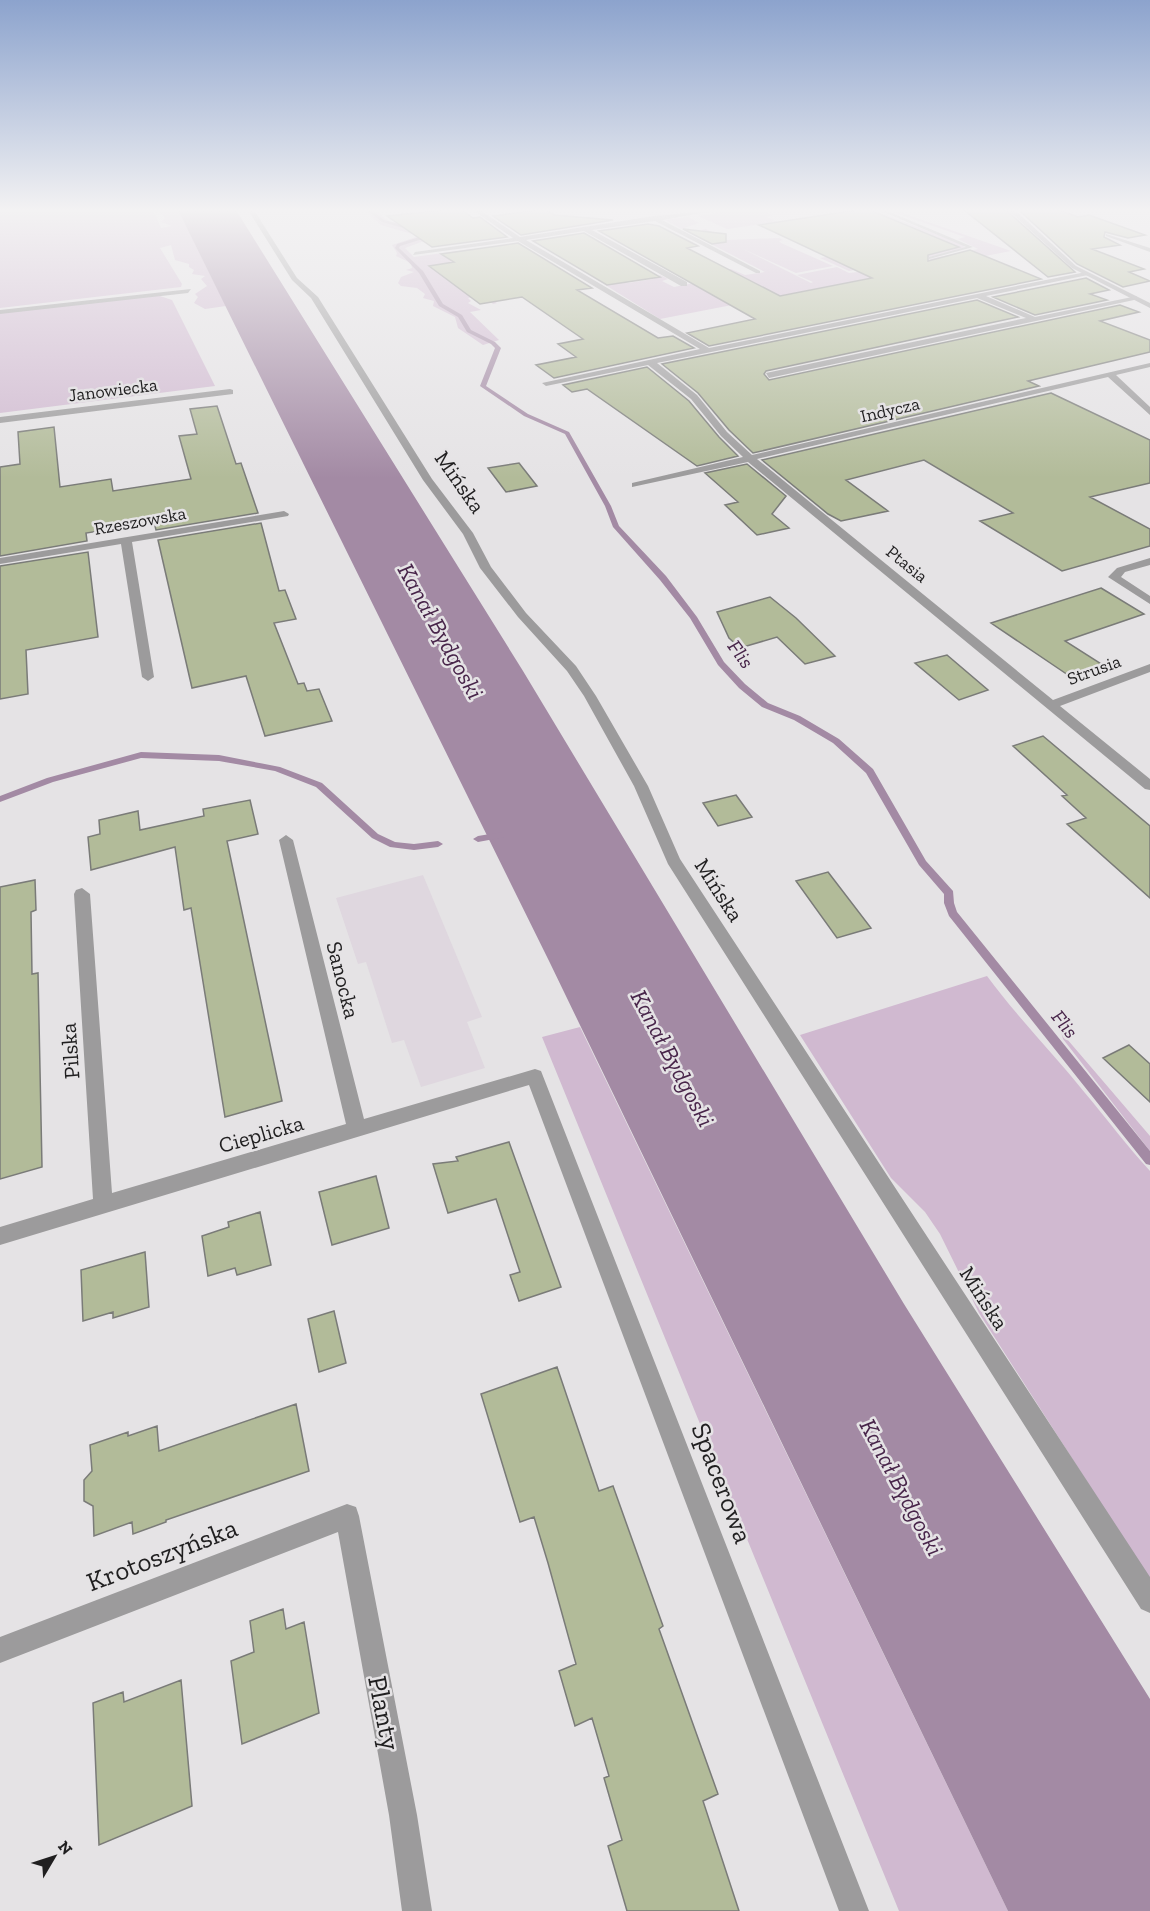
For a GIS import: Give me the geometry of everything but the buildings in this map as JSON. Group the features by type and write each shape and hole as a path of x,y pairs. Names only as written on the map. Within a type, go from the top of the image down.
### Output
{"street":[{"path":"0,312 115,299"},
{"name":"Mińska","path":"315,299 428,480 468,533 486,568 522,615 572,669 590,696 641,786 673,860 1150,1600"},
{"path":"621,299 707,350"},
{"path":"546,383 956,299"},
{"path":"986,299 1032,318"},
{"path":"769,375 1128,299"},
{"path":"1136,299 1150,306"},
{"name":"Ptasia","path":"650,362 694,397 724,434 751,459 1150,786"},
{"name":"Indycza","path":"636,485 1150,365"},
{"path":"1111,375 1150,412"},
{"name":"Janowiecka","path":"0,420 230,392"},
{"name":"Rzeszowska","path":"0,561 284,514"},
{"path":"126,541 148,677"},
{"path":"1150,561 1121,570 1114,577 1150,601"},
{"name":"Strusia","path":"1051,705 1150,668"},
{"name":"Sanocka","path":"286,840 357,1130"},
{"name":"Pilska","path":"82,894 103,1206"},
{"name":"Cieplicka","path":"0,1236 535,1077"},
{"name":"Spacerowa","path":"535,1077 854,1911"},
{"name":"Krotoszyńska","path":"0,1650 347,1515"},
{"name":"Planty","path":"347,1515 403,1815 417,1911"}],"shaded area":[{"path":"0,299 76,299 0,308"},
{"path":"121,299 172,300 215,386 0,413 0,313"},
{"path":"197,299 223,299 226,306 205,309 194,303"},
{"path":"427,299 469,299 471,301 468,303 481,310 470,312 499,340 483,345 458,328 455,317 433,306 434,301"},
{"path":"628,299 762,299 660,319"},
{"path":"423,875 482,1017 467,1022 485,1068 421,1087 404,1040 392,1043 366,962 358,964 336,898"},
{"path":"987,976 1150,1171 1150,1580 979,1313 940,1234 925,1212 891,1178 800,1035"},
{"path":"580,1027 1008,1911 899,1911 542,1037"},
{"path":"1061,1032 1150,1136 1150,1151 1063,1039"}],"water":[{"name":"Kanał Bydgoski","path":"222,299 292,299 523,671 904,1304 1150,1699 1150,1911 1008,1911 550,963"}],"waterway":[{"name":"Flis","path":"437,299 441,305 460,316 469,331 498,348 483,386 526,415 567,433 608,506 616,527 663,578 693,617 721,663 742,686 765,705 797,718 836,741 870,771 922,863 949,893 949,903 953,913 1150,1160"},
{"path":"0,799 50,780 141,755 219,758 277,769 319,785 375,836 393,845 414,847 438,844"},
{"path":"478,839 502,835"}]}
